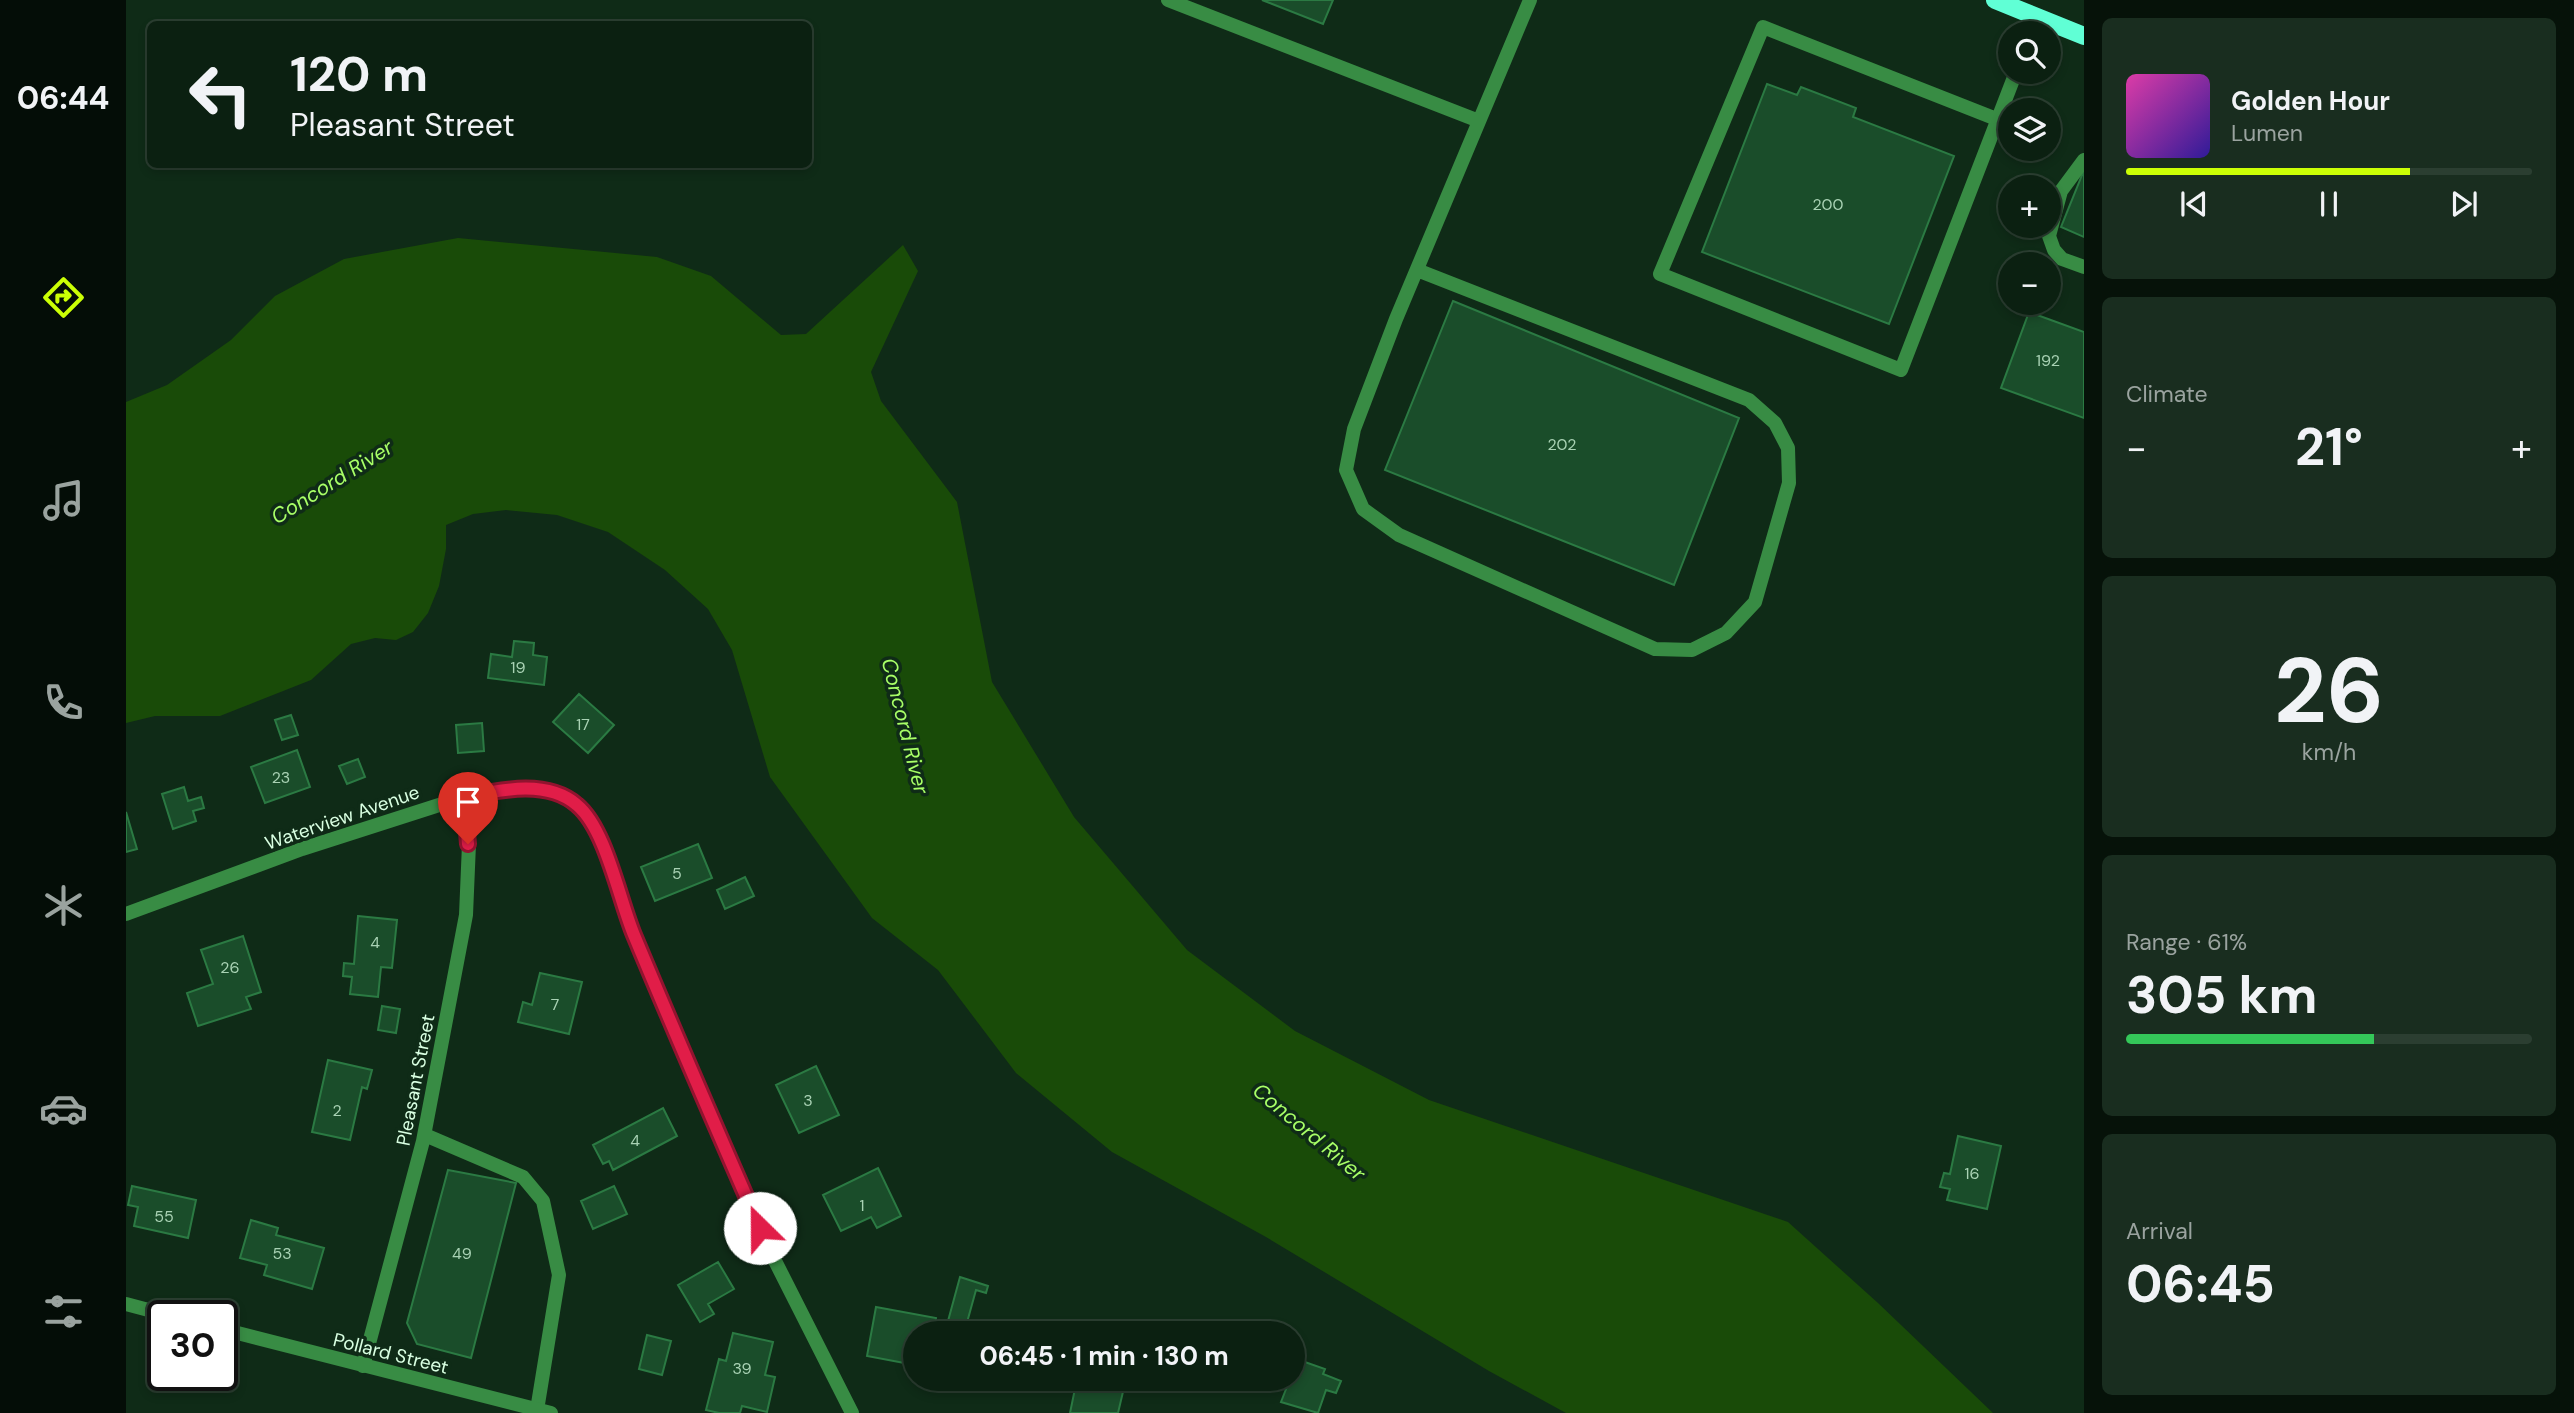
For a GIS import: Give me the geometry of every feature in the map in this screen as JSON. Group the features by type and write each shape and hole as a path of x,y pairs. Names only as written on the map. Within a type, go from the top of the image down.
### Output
{"main road":[{"path":"1995,0 2027,21"},
{"path":"2061,31 2084,36"}],"street":[{"path":"1168,0 1479,121"},
{"path":"1417,270 1749,400 1774,423 1788,448 1789,483 1755,602 1726,633 1692,650 1655,649 1399,535 1363,509 1346,470 1354,429 1417,270 1530,0"},
{"path":"1763,27 1999,120 1901,370 1660,275 1763,27"},
{"path":"2084,160 2062,191 2049,236 2054,250 2062,259 2084,267"},
{"name":"Waterview Avenue","path":"126,914 326,841 464,797 494,791 539,789 559,794 577,805 593,824 633,933 767,1245 852,1413"},
{"name":"Pleasant Street","path":"363,1366 425,1135 466,915 468,844 464,797"},
{"path":"425,1135 523,1177 543,1201 559,1275 544,1411"},
{"path":"126,1304 147,1310"},
{"name":"Pollard Street","path":"238,1333 544,1411"}],"water":[{"name":"Concord River","path":"458,238 657,257 711,276 781,335 806,334 903,245 918,271 871,372 881,401 957,502 992,682 1074,817 1187,950 1295,1031 1429,1100 1788,1222 1993,1413 1566,1413 1489,1371 1266,1237 1112,1152 1016,1073 938,970 872,918 770,777 732,650 708,609 665,570 608,532 557,515 506,510 473,514 446,525 446,549 439,586 428,613 413,632 396,640 375,638 351,644 311,680 220,716 155,716 126,723 126,402 167,385 231,340 275,296 344,259"}],"building":[{"path":"1262,0 1333,0 1323,24"},
{"path":"1767,84 1797,95 1801,87 1856,108 1853,117 1954,156 1889,324 1702,252"},
{"path":"2084,170 2084,237 2061,227"},
{"path":"1453,301 1739,418 1674,585 1385,470"},
{"path":"2028,315 2037,315 2084,332 2084,418 2001,388"},
{"path":"514,641 534,643 533,655 547,657 544,685 488,678 491,654 512,657"},
{"path":"579,694 614,725 588,753 553,722"},
{"path":"291,715 298,735 282,740 275,720"},
{"path":"482,723 484,751 458,753 456,725"},
{"path":"297,750 310,787 265,803 251,767"},
{"path":"358,759 365,777 347,784 339,766"},
{"path":"184,787 188,801 201,797 204,808 193,811 196,821 173,829 162,794"},
{"path":"126,812 137,849 126,852"},
{"path":"698,844 712,878 655,901 641,867"},
{"path":"745,877 754,896 725,909 717,890"},
{"path":"358,916 397,920 392,968 381,967 378,997 350,994 352,977 343,976 344,963 354,964"},
{"path":"243,936 261,992 246,997 251,1009 198,1026 187,993 213,984 201,950"},
{"path":"540,973 582,982 569,1034 518,1022 523,1002 532,1005"},
{"path":"382,1006 400,1009 396,1033 378,1030"},
{"path":"328,1060 372,1070 367,1089 362,1087 350,1140 312,1132"},
{"path":"816,1066 839,1115 799,1133 776,1085"},
{"path":"663,1108 677,1136 613,1170 609,1161 603,1164 593,1145"},
{"path":"1958,1136 2001,1146 1987,1209 1947,1200 1950,1189 1940,1187 1944,1173 1950,1174"},
{"path":"878,1168 901,1216 877,1228 871,1217 841,1231 823,1195"},
{"path":"448,1170 516,1183 471,1358 417,1344 407,1323"},
{"path":"132,1186 196,1200 188,1238 134,1226 138,1207 128,1205"},
{"path":"614,1186 627,1214 593,1229 581,1201"},
{"path":"251,1220 278,1228 276,1235 324,1248 312,1289 264,1275 267,1265 240,1258"},
{"path":"718,1262 734,1289 708,1304 714,1314 700,1322 678,1285"},
{"path":"960,1277 988,1286 986,1293 976,1290 967,1321 948,1321"},
{"path":"876,1307 936,1318 936,1321 903,1321 903,1363 867,1356"},
{"path":"733,1333 773,1342 765,1375 775,1377 767,1412 742,1406 740,1413 706,1410 719,1359 726,1361"},
{"path":"647,1335 671,1341 662,1375 639,1369"},
{"path":"1305,1362 1325,1369 1323,1374 1341,1381 1336,1393 1326,1390 1318,1413 1281,1402 1285,1391 1305,1391"},
{"path":"1075,1391 1123,1391 1118,1413 1070,1413"}],"route":[{"path":"468,844 464,797 494,791 539,789 559,794 577,805 593,824 633,933 760,1228"}]}
